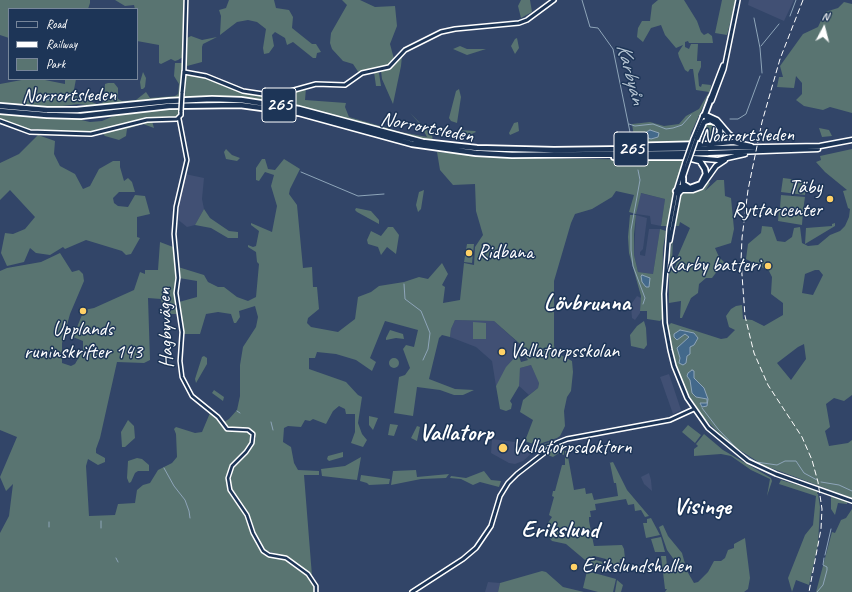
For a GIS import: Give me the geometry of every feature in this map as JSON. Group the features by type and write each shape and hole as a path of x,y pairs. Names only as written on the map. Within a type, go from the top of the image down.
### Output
{"highway":[{"path":"705,115 711,98"},
{"name":"Norrortsleden","path":"0,106 69,111 169,101 212,99 241,100 299,109 405,138 441,145 495,150 555,153"},
{"name":"Norrortsleden","path":"0,111 81,116 169,106 240,105 299,113 398,141 434,148 512,155 709,148 820,146 852,142"},
{"path":"705,115 718,125 720,133 718,139 709,148"},
{"path":"705,115 717,120 729,134 742,143"},
{"path":"695,139 704,122 708,120 713,121"},
{"path":"709,148 728,142 742,143 753,146 775,147"},
{"name":"Norrortsleden","path":"709,148 798,151 852,142"},
{"path":"555,153 713,160 744,154 798,151"},
{"path":"678,189 694,187 701,184 706,174 704,166 692,158"},
{"path":"678,189 697,190 701,187 716,166 727,158"},
{"path":"683,178 683,184 694,187"}],"main road":[{"path":"184,72 199,74 243,91 263,94 287,92 316,84 346,84 362,73 389,67 405,50 441,32 455,29 519,23 527,20 554,0"},
{"path":"738,0 717,89 686,163 678,189 670,229 665,266 664,308 670,350 682,388 694,409 717,437 748,460 776,474 852,501"},
{"path":"711,98 724,62"},
{"name":"Hagbyvägen","path":"179,118 181,111 184,72"},
{"path":"0,121 30,132 82,134 99,132 147,120 179,118"},
{"path":"678,189 683,178 686,163"},
{"path":"412,592 463,559 476,548 491,526 504,488 514,476 557,443 568,439 670,420 694,409"}],"street":[{"path":"184,72 186,0"},
{"name":"Hagbyvägen","path":"179,118 186,160 176,207 174,234 178,278 176,293 182,332 180,361 182,377 192,396 218,417 227,429 248,430 253,434 252,443 246,452 232,466 228,478 230,490 247,515 253,533 263,551 286,558 308,574 316,586 316,592"}],"shaded area":[{"path":"749,0 794,0 784,21 748,5"},
{"path":"36,95 44,97 47,95 50,96 50,99 46,100 38,98 33,101 25,98"},
{"path":"650,130 659,133 658,137 651,139 641,135"},
{"path":"185,174 204,178 202,199 204,209 195,225 187,227 176,218"},
{"path":"640,193 665,199 661,226 651,224 650,216 636,214"},
{"path":"636,215 647,218 643,249 640,252 640,255 645,256 649,229 660,229 653,274 638,272 634,255"},
{"path":"642,275 650,278 649,287 646,287 642,282"},
{"path":"637,296 641,298 640,313 635,320 632,318 631,306"},
{"name":"Vallatorpsskolan","path":"455,320 494,321 526,350 518,354 496,386 492,361 476,347 450,337 451,329"},
{"path":"680,330 694,333 698,338 694,345 690,347 690,354 687,356 686,363 683,365 679,363 680,358 677,348 689,337 685,334 677,340 674,337 674,334"},
{"path":"531,365 539,382 538,388 529,395 519,386 519,375 520,368"},
{"path":"692,370 694,371 694,378 704,388 708,399 707,406 702,407 700,403 707,403 707,399 696,397 692,393 690,380 687,376"},
{"path":"669,374 681,410 673,414 660,377"},
{"path":"492,439 530,444 535,447 533,452 523,461 515,464 509,463 491,453"},
{"path":"649,473 652,491 644,484 641,477"},
{"path":"488,582 500,583 498,592 485,592"}],"green space":[{"path":"0,0 90,0 88,8 8,8 8,38 0,35"},
{"path":"115,0 185,0 183,57 175,61 171,59 161,64 159,63 159,45 138,41 138,8 135,8 134,5 125,6"},
{"path":"229,0 274,0 276,8 289,10 293,17 292,28 312,44 316,44 321,52 317,53 316,58 313,58 293,42 287,45 285,38 275,32 272,35 274,46 269,53 264,54 263,48 266,29 257,22 248,20 237,22 220,35 221,16 219,10 226,8"},
{"path":"342,0 360,0 375,7 395,6 397,26 390,44 394,59 388,65 359,73 353,64 343,61 332,49 330,43 331,33 347,5"},
{"path":"521,0 530,0 532,12 521,18 518,6"},
{"path":"658,0 684,0 697,21 701,32 704,35 708,33 712,36 713,43 685,42 685,47 689,49 691,44 698,44 697,61 701,61 701,67 698,74 699,86 701,87 702,84 711,85 710,91 691,133 689,144 635,143 632,124 650,122 664,126 679,124 686,116 699,109 709,92 696,90 693,69 690,69 688,72 685,70 679,57 678,53 683,45 676,48 665,35 661,25 651,28 643,42 637,37 638,28 642,21 650,21 652,5"},
{"path":"722,0 736,0 727,35 715,33"},
{"path":"844,2 852,4 852,113 830,107 823,110 804,106 796,100 802,94 802,83 796,76 794,88 777,87 779,77 783,77 780,66 803,34 818,27 825,12 838,8"},
{"path":"191,36 202,40 217,37 203,44 202,62 187,66 187,38"},
{"path":"517,38 519,48 515,54 511,46"},
{"path":"460,46 467,49 486,49 467,55 453,49"},
{"path":"402,56 393,104 382,79 381,71 388,69"},
{"path":"175,63 183,63 181,98 93,106 78,104 47,108 0,104 0,84 22,80 45,80 65,84 65,80 76,80 73,95 97,104 104,101 105,84 108,83 114,83 118,88 118,99 122,101 136,100 146,92 150,98 175,96 178,94 179,84 174,76"},
{"path":"143,72 146,78 145,87 141,89 140,82"},
{"path":"374,72 379,73 381,86 376,86"},
{"path":"188,74 204,77 240,92 250,94 284,94 306,88 305,100 346,103 345,107 349,117 401,132 427,137 420,124 410,113 432,135 433,141 287,103 229,97 185,97 186,75"},
{"path":"459,89 461,97 457,123 451,121 449,118 456,91"},
{"path":"180,107 180,114 176,117 147,119 91,133 28,129 0,119 0,112 77,119 90,122 102,121 116,115"},
{"path":"152,121 154,128 143,124 127,129 126,136 119,140 105,136 102,133"},
{"path":"518,122 519,131 510,135 509,133 514,123"},
{"path":"709,122 715,125 715,135 704,139 701,136 704,125"},
{"path":"819,128 829,130 832,136 822,137"},
{"path":"457,130 476,132 465,137 457,132"},
{"path":"38,135 55,141 54,154 60,166 75,174 83,189 90,186 99,169 113,161 120,161 124,181 128,178 132,182 135,192 119,192 113,198 114,203 118,206 128,207 135,195 145,196 150,214 137,217 137,237 140,238 131,254 126,255 122,251 86,240 65,249 63,247 50,255 36,253 30,248 24,262 7,266 1,253 5,233 13,234 25,229 35,217 10,190 0,200 0,163 19,154"},
{"path":"226,149 232,155 240,158 237,161 226,159 224,152"},
{"path":"852,149 852,395 844,401 834,398 826,404 830,427 825,431 829,446 848,443 852,440 852,498 763,465 735,447 723,437 702,416 685,389 674,361 668,326 671,323 721,339 727,338 735,330 729,327 726,316 731,309 736,306 742,305 743,319 752,320 764,326 783,315 783,303 771,294 772,277 769,271 746,259 748,244 761,233 762,226 772,227 777,241 785,242 792,237 794,228 800,227 802,243 808,246 818,245 830,235 840,231 845,226 849,217 850,209 848,208 843,191 847,190 825,172 816,162 821,160 820,156","holes":["819,270 823,275 813,295 802,293 805,274","804,344 806,359 791,380 777,363"]},
{"path":"437,152 514,158 671,160 684,158 667,226 661,226 665,199 641,193 636,214 629,212 634,195 616,191 612,197 592,209 575,214 554,281 554,346 557,353 572,361 573,372 571,391 567,397 564,411 565,426 560,436 557,438 536,445 525,441 533,420 520,412 523,400 538,388 539,383 531,365 520,368 519,386 510,401 512,404 511,409 506,411 500,409 496,386 506,367 518,354 521,362 528,360 524,354 528,351 494,321 455,320 451,329 450,337 442,335 439,338 429,379 455,389 474,390 463,395 454,395 440,390 417,387 413,416 394,413 399,377 405,375 410,368 403,349 406,345 414,347 418,330 385,321 370,358 376,362 372,371 356,360 336,354 317,352 315,358 309,358 309,369 346,382 358,395 362,397 358,423 362,434 367,440 363,447 351,443 355,432 355,414 346,414 345,409 339,406 333,411 326,424 313,419 310,421 305,420 301,427 288,426 284,428 283,442 291,447 294,463 298,470 319,471 319,475 304,475 312,576 287,557 264,550 254,532 249,514 233,492 230,484 233,466 248,453 256,438 250,429 229,427 224,422 237,410 240,396 240,365 243,347 256,327 258,317 255,306 239,311 240,317 236,323 234,323 231,314 218,312 206,314 200,334 183,334 179,302 197,297 197,281 179,278 178,267 204,275 208,282 218,287 224,287 237,297 248,301 256,297 259,264 257,262 256,252 248,247 248,245 253,247 256,246 259,231 251,225 251,223 272,232 277,206 271,186 274,175 265,172 259,181 256,180 256,168 262,159 265,159 268,169 275,170 284,159 300,169 289,194 297,205 303,268 312,267 313,287 317,287 319,309 308,318 307,323 311,327 338,332 355,319 358,297 371,292 379,286 404,282 419,277 428,279 442,263 448,274 442,285 445,287 443,303 460,300 464,263 474,265 475,247 483,235 476,211 475,184 453,185 440,170"},
{"path":"783,178 807,181 805,195 781,192"},
{"path":"717,180 724,180 725,196 731,198 734,229 731,243 715,248 719,257 724,262 712,278 706,278 699,284 698,293 691,298 682,318 680,318 681,301 669,303 669,260 673,235 672,268 676,266 677,258 690,228 680,222 679,226 674,226 677,215 676,209 681,192 699,190 708,182 710,183 705,191"},
{"path":"424,190 421,209 418,212 416,205 419,192"},
{"path":"781,195 805,197 803,211 780,208"},
{"path":"356,208 371,211 379,220 379,224 357,212 355,210"},
{"path":"204,209 210,218 229,231 238,232 238,238 228,238 211,228 195,225"},
{"path":"779,209 803,211 802,225 778,221"},
{"path":"630,215 636,215 634,255 638,272 653,274 660,229 666,231 663,248 663,318 660,321 647,319 647,311 640,311 641,296 629,253 628,237"},
{"path":"835,223 835,226 805,244 806,228 832,226 832,224"},
{"path":"388,227 393,227 399,235 396,254 387,247 381,255 378,247 368,244 367,240 371,231 381,236"},
{"path":"160,242 173,247 177,278 175,295 178,314 170,314 163,308 161,299 148,298 150,360 144,363 117,362 100,438 96,449 96,453 105,458 105,462 98,465 88,459 86,466 89,516 115,515 118,504 135,503 137,490 143,485 150,483 158,470 172,463 177,457 176,434 174,429 176,427 195,433 202,432 210,413 228,430 244,430 252,435 251,441 245,452 231,465 227,477 231,496 246,514 258,546 266,555 283,558 307,575 315,587 315,592 0,592 0,533 9,516 13,484 6,491 0,477 17,437 0,430 0,271 7,268 41,262 60,253 72,272 79,270 83,274 84,281 70,314 62,343 62,363 71,366 75,364 83,350 83,341 73,337 84,310 94,308 134,290 140,272 145,274 145,270 158,270"},
{"name":"Ridbana","path":"467,244 474,244 472,263 464,262"},
{"path":"644,321 647,345 644,349 631,346 630,335 637,326"},
{"path":"473,322 486,323 486,339 473,339"},
{"path":"390,330 403,334 404,339 396,338 386,340"},
{"path":"204,356 207,358 207,364 196,383 195,379 202,357"},
{"path":"392,358 396,358 399,363 396,368 392,368 389,365 389,361"},
{"path":"214,390 224,397 223,401 212,393"},
{"path":"369,416 378,418 373,430 369,425"},
{"path":"128,420 134,426 135,438 125,447 122,447 121,432"},
{"path":"390,424 398,425 394,436 388,435"},
{"path":"688,425 701,435 695,443 682,432"},
{"path":"417,426 420,427 417,441 411,438"},
{"path":"704,434 723,450 771,478 772,481 767,496 770,479 751,470 731,456 721,454 694,456 694,449 698,446 696,444"},
{"path":"556,440 543,451 537,446 547,443"},
{"path":"564,441 564,455 559,453 553,457 545,454"},
{"path":"565,451 567,451 574,490 585,488 586,494 592,493 594,500 618,496 616,483 614,483 609,463 613,462 627,490 649,516 645,517 641,510 635,511 634,504 628,505 626,499 595,504 596,510 590,511 591,517 589,517 589,521 594,546 622,545 624,549 625,559 620,559 619,570 612,569 610,562 606,559 594,556 585,560 566,544 552,541 547,535 548,523 552,517 549,515 554,497 552,496 553,491 555,491 562,465 565,465"},
{"path":"343,452 343,457 329,461 327,459 328,456"},
{"path":"361,457 357,480 322,476 321,469 345,466"},
{"path":"137,458 142,459 149,465 149,471 138,471 129,483 127,478 128,461"},
{"path":"416,470 417,477 449,474 446,478 421,479 391,485 393,471"},
{"path":"484,471 491,480 501,481 499,487 480,482 473,485 461,479 450,478 451,476 466,478"},
{"path":"361,475 390,479 389,484 369,485 360,481"},
{"path":"781,480 818,491 817,494 820,507 818,545 809,585 796,580 792,592 788,578 805,535 813,525 816,496 779,484"},
{"path":"833,495 847,501 847,504 838,503 835,515 831,509 831,497"},
{"path":"852,509 852,592 816,592 832,532 835,533 841,520 846,518"},
{"path":"651,518 660,535 646,538 643,523 647,523 647,519"},
{"path":"663,525 668,536 682,553 687,571 694,583 698,582 708,572 714,561 721,561 725,558 728,550 734,548 734,544 745,538 750,578 748,589 744,592 665,592 667,589 665,589 661,556 666,556 667,567 675,565 675,561 667,550 659,527"},
{"path":"661,537 665,552 655,552 651,539"},
{"path":"592,559 603,562 601,568 590,565"},
{"path":"542,571 546,572 563,587 584,592 498,592 500,583"},
{"path":"587,571 616,579 613,592 598,592 583,588"},
{"path":"617,580 623,585 621,592 615,592"}],"waterway":[{"name":"Karbyån","path":"582,0 590,27 598,28 613,49 632,142"},
{"path":"790,16 796,0"},
{"path":"754,18 760,48 762,73"},
{"path":"761,46 779,24"},
{"name":"Karbyån","path":"730,119 738,119 746,114 760,76"},
{"path":"629,124 635,126 653,124 666,129 673,128 682,125 691,115"},
{"name":"Karbyån","path":"636,160 637,164"},
{"path":"638,170 640,180 631,230 631,250 633,266 645,298 643,304"},
{"path":"301,172 358,196 384,194"},
{"path":"404,284 405,299 421,311 430,333 428,349 423,360"},
{"path":"702,408 718,429 740,452 756,462 777,465 785,461 796,461 804,473 817,480"},
{"path":"271,422 273,430"},
{"path":"164,468 174,486 185,500 190,518"},
{"path":"821,482 839,485 852,491"},
{"path":"101,521 101,528"},
{"path":"49,522 49,527"},
{"path":"825,555 831,529"},
{"path":"116,558 118,562"},
{"path":"817,592 823,585 827,570 827,567 823,565 824,558"}],"railway":[{"path":"803,0 780,59 762,122 748,190 742,238 741,261 745,316 754,353 768,385 802,437 812,460 818,482 822,509 821,529 809,592"}],"place":[{"name":"Täby Ryttarcenter","path":"830,199"},
{"name":"Ridbana","path":"469,253"},
{"name":"Karby batteri","path":"768,266"},
{"name":"Upplands runinskrifter 143","path":"83,311"},
{"name":"Vallatorpsskolan","path":"502,352"},
{"name":"Vallatorpsdoktorn","path":"503,448"},
{"name":"Erikslundshallen","path":"574,567"}],"district":[{"name":"Lövbrunna","path":"587,304"},
{"name":"Vallatorp","path":"456,434"},
{"name":"Visinge","path":"702,508"},
{"name":"Erikslund","path":"560,531"}]}
